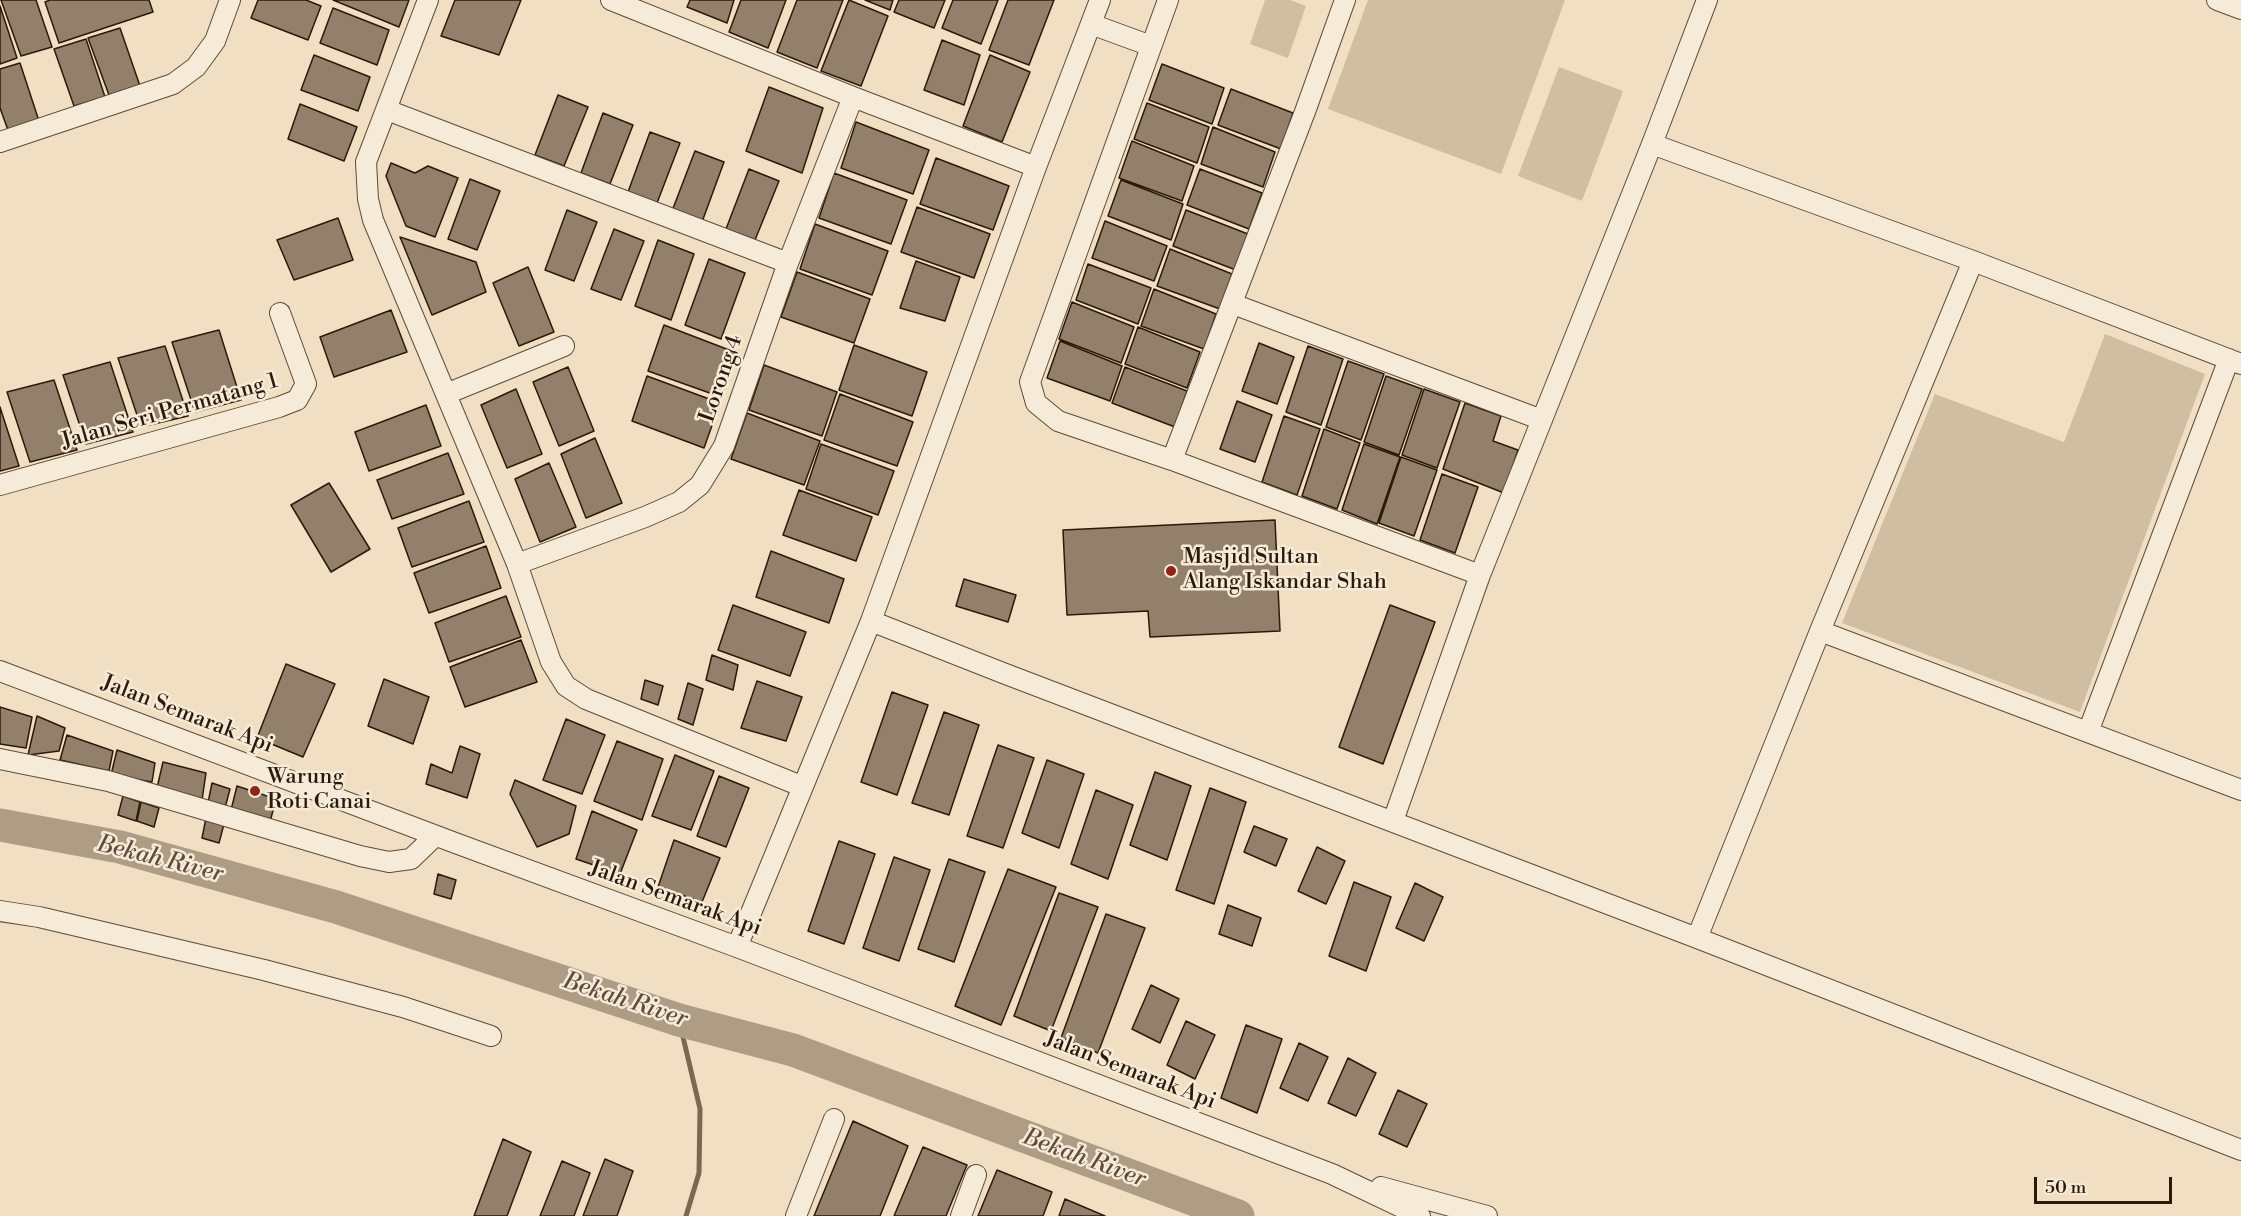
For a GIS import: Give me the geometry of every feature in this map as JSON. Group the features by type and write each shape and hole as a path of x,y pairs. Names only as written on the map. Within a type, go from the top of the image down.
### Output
{"street":[{"path":"0,142 173,84 196,68 215,41 230,0"},
{"path":"428,0 366,162 370,210 517,564 551,662 566,686 586,699 801,786"},
{"path":"611,0 1036,167"},
{"path":"737,947 801,786 871,621 1036,167 1100,0"},
{"path":"1168,0 1030,382 1036,403 1058,421 1172,460 1480,575"},
{"path":"1172,460 1233,304 1345,0"},
{"path":"1393,820 1480,575 1707,0"},
{"path":"2217,0 2241,9"},
{"path":"1091,24 1151,46"},
{"name":"Lorong 4","path":"517,564 645,517 679,502 700,485 724,446 788,263 853,97"},
{"path":"387,110 788,263"},
{"path":"1652,144 1973,261 2235,362 2088,732"},
{"path":"1698,938 1820,631 1973,261"},
{"path":"1233,304 1542,420"},
{"name":"Jalan Seri Permatang 1","path":"0,485 297,400 306,384 280,313"},
{"path":"446,394 564,346"},
{"path":"871,621 1003,674 1393,820 2241,1150"},
{"path":"1820,631 2241,790"},
{"name":"Jalan Semarak Api","path":"0,670 1332,1174 1419,1216"},
{"path":"0,759 108,781 360,856 389,862 411,859 435,836"},
{"path":"0,911 39,917 264,970 403,1007 491,1036"},
{"path":"795,1216 834,1119"},
{"name":"Jalan Semarak Api","path":"1332,1174 1486,1216"},
{"path":"961,1216 976,1175"}],"shaded area":[{"path":"1265,0 1290,0 1306,6 1288,58 1250,44"},
{"path":"1368,0 1565,0 1501,174 1328,109"},
{"path":"1559,67 1623,91 1582,201 1518,176"},
{"path":"2105,334 2205,374 2080,712 1842,623 1935,394 2064,442"}],"building":[{"path":"1,0 36,0 52,47 21,56"},
{"path":"50,0 149,0 153,12 59,43 45,2"},
{"path":"258,0 306,0 321,6 308,40 251,18"},
{"path":"333,0 409,0 399,27"},
{"path":"455,0 521,0 499,55 441,36"},
{"path":"690,0 734,0 727,23 687,7"},
{"path":"741,0 786,0 768,48 729,32"},
{"path":"797,0 843,0 817,68 777,52"},
{"path":"849,0 888,16 861,86 821,71"},
{"path":"865,0 893,0 890,10"},
{"path":"899,0 945,0 934,28 894,12"},
{"path":"953,0 998,0 981,44 942,28"},
{"path":"1008,0 1054,0 1029,65 989,50"},
{"path":"0,6 17,58 0,64"},
{"path":"333,8 389,30 377,65 320,43"},
{"path":"120,28 140,86 109,95 88,38"},
{"path":"86,39 105,97 74,106 54,49"},
{"path":"942,40 980,55 964,105 924,90"},
{"path":"314,55 370,77 358,111 301,90"},
{"path":"990,55 1030,72 1002,142 963,126"},
{"path":"20,63 39,121 8,130 0,108 0,69"},
{"path":"1162,64 1224,88 1212,124 1149,100"},
{"path":"769,87 823,108 802,173 746,151"},
{"path":"1231,89 1293,113 1281,149 1218,125"},
{"path":"558,95 588,107 564,166 535,155"},
{"path":"1147,103 1209,127 1197,163 1134,139"},
{"path":"300,104 357,127 344,161 288,139"},
{"path":"603,113 633,125 610,184 581,173"},
{"path":"856,122 929,150 913,194 841,168"},
{"path":"1213,127 1275,152 1263,187 1201,164"},
{"path":"650,132 680,143 657,203 628,192"},
{"path":"1132,141 1194,166 1182,201 1119,178"},
{"path":"695,151 724,162 702,222 672,211"},
{"path":"936,158 1009,186 993,230 920,204"},
{"path":"391,163 415,173 428,166 458,178 435,237 406,226 386,176"},
{"path":"749,169 779,181 755,240 726,229"},
{"path":"1200,169 1262,193 1249,229 1187,205"},
{"path":"834,173 907,200 891,244 819,218"},
{"path":"470,179 500,191 477,250 448,239"},
{"path":"1121,180 1183,204 1171,240 1108,216"},
{"path":"917,207 990,234 974,278 901,252"},
{"path":"567,210 597,222 574,281 545,270"},
{"path":"1186,210 1248,234 1236,270 1173,246"},
{"path":"338,218 353,260 294,280 277,240"},
{"path":"1105,221 1167,246 1154,281 1092,258"},
{"path":"815,224 888,251 872,295 800,269"},
{"path":"614,229 644,241 621,300 591,289"},
{"path":"400,237 476,262 486,292 432,315"},
{"path":"658,240 694,254 671,320 635,306"},
{"path":"1170,249 1232,274 1220,309 1157,286"},
{"path":"709,259 745,273 721,339 685,325"},
{"path":"916,261 960,277 945,321 900,308"},
{"path":"1088,264 1151,288 1138,324 1076,300"},
{"path":"528,267 554,332 519,346 493,283"},
{"path":"797,272 870,299 854,343 781,317"},
{"path":"1154,289 1216,314 1204,349 1141,326"},
{"path":"1072,302 1134,327 1121,363 1059,339"},
{"path":"391,310 407,352 334,377 320,337"},
{"path":"664,325 737,353 721,397 648,371"},
{"path":"1138,327 1200,352 1187,388 1125,364"},
{"path":"219,330 241,400 195,412 172,342"},
{"path":"1060,341 1122,366 1110,401 1047,378"},
{"path":"1259,343 1294,357 1277,404 1242,391"},
{"path":"854,345 927,372 912,416 839,390"},
{"path":"165,346 188,416 141,427 118,358"},
{"path":"1308,346 1343,359 1321,425 1286,412"},
{"path":"1348,361 1384,374 1361,440 1326,427"},
{"path":"110,362 133,432 86,444 63,375"},
{"path":"764,365 837,392 822,436 749,410"},
{"path":"568,367 594,431 559,446 533,382"},
{"path":"1125,367 1187,391 1175,427 1112,403"},
{"path":"647,376 720,403 704,448 632,421"},
{"path":"1386,376 1422,389 1399,455 1364,442"},
{"path":"54,380 77,450 30,462 7,392"},
{"path":"516,389 542,454 507,468 481,405"},
{"path":"1424,389 1460,402 1437,468 1402,455"},
{"path":"840,394 913,422 897,466 824,440"},
{"path":"1237,401 1272,415 1255,462 1220,449"},
{"path":"1465,403 1501,416 1493,441 1518,450 1504,493 1443,469"},
{"path":"426,405 441,446 369,471 355,432"},
{"path":"0,407 19,466 0,471"},
{"path":"747,413 820,441 804,485 731,459"},
{"path":"1284,416 1320,429 1297,495 1262,482"},
{"path":"1324,429 1360,443 1337,509 1302,496"},
{"path":"595,438 622,503 586,518 561,454"},
{"path":"821,444 894,471 878,515 806,489"},
{"path":"1364,444 1400,457 1377,524 1342,510"},
{"path":"448,453 464,494 392,519 377,480"},
{"path":"1401,457 1437,470 1414,536 1379,523"},
{"path":"549,463 576,527 540,542 515,479"},
{"path":"1442,474 1478,487 1455,553 1420,540"},
{"path":"329,483 370,549 331,572 291,505"},
{"path":"799,490 872,517 856,561 783,535"},
{"path":"469,501 484,542 412,567 398,528"},
{"name":"Masjid Sultan Alang Iskandar Shah","path":"1275,520 1280,631 1150,637 1148,611 1067,615 1063,530"},
{"path":"486,546 501,588 429,613 414,573"},
{"path":"771,551 844,579 829,623 756,597"},
{"path":"964,579 1016,595 1008,622 956,606"},
{"path":"506,596 521,637 449,662 435,623"},
{"path":"733,605 806,632 790,676 718,650"},
{"path":"1390,605 1435,622 1383,764 1339,747"},
{"path":"521,640 537,682 465,707 450,667"},
{"path":"712,655 738,665 733,690 706,680"},
{"path":"286,664 335,684 303,757 257,738"},
{"path":"384,679 429,697 413,744 368,726"},
{"path":"645,680 663,686 658,705 641,699"},
{"path":"757,681 802,697 786,741 741,728"},
{"path":"688,683 703,689 693,725 678,719"},
{"path":"892,692 928,705 897,795 861,782"},
{"path":"0,707 32,717 26,748 0,744"},
{"path":"944,712 979,725 949,815 912,803"},
{"path":"37,716 65,728 59,751 28,755"},
{"path":"566,719 605,735 582,794 543,780"},
{"path":"67,735 113,751 109,771 60,760"},
{"path":"617,741 663,759 642,820 594,801"},
{"path":"998,745 1034,758 1003,848 967,836"},
{"path":"460,746 480,754 467,798 426,784 431,764 452,773"},
{"path":"117,750 155,763 152,782 111,775"},
{"path":"675,755 714,771 691,830 652,816"},
{"path":"1047,760 1084,774 1059,848 1022,833"},
{"path":"163,762 206,773 202,800 157,788"},
{"path":"1155,772 1191,786 1167,860 1130,845"},
{"path":"719,776 749,788 726,847 697,836"},
{"path":"515,780 576,806 569,834 537,847 510,794"},
{"path":"212,783 230,789 225,808 208,803"},
{"path":"237,786 276,799 270,822 231,810"},
{"path":"1210,788 1246,802 1214,904 1176,890"},
{"path":"1096,790 1133,805 1108,879 1071,864"},
{"path":"123,796 140,802 136,821 118,815"},
{"path":"141,802 159,808 154,827 137,821"},
{"path":"592,811 637,830 620,874 576,859"},
{"path":"206,818 224,824 219,843 202,838"},
{"path":"1254,826 1287,839 1276,866 1244,852"},
{"path":"674,840 720,858 702,902 658,887"},
{"path":"839,841 875,854 844,944 808,931"},
{"path":"1317,847 1345,861 1326,904 1298,891"},
{"path":"894,857 930,870 899,961 863,948"},
{"path":"949,859 985,872 954,962 918,949"},
{"path":"1008,869 1056,887 1001,1025 955,1006"},
{"path":"438,874 456,880 451,899 434,894"},
{"path":"1354,882 1391,897 1366,971 1329,956"},
{"path":"1415,883 1443,897 1424,941 1396,928"},
{"path":"1059,893 1098,907 1051,1031 1014,1016"},
{"path":"1228,905 1261,918 1252,946 1219,934"},
{"path":"1106,914 1145,928 1098,1053 1061,1038"},
{"path":"1151,985 1179,999 1160,1043 1132,1029"},
{"path":"1186,1021 1215,1035 1195,1079 1167,1065"},
{"path":"1246,1025 1282,1039 1257,1113 1221,1098"},
{"path":"1299,1043 1328,1057 1308,1101 1280,1088"},
{"path":"1348,1058 1376,1073 1356,1116 1328,1103"},
{"path":"1398,1090 1427,1104 1407,1147 1379,1134"},
{"path":"853,1121 908,1146 880,1216 814,1216"},
{"path":"503,1139 531,1152 507,1216 474,1216"},
{"path":"923,1147 967,1165 946,1216 894,1216"},
{"path":"605,1159 633,1171 617,1216 583,1216"},
{"path":"562,1161 590,1173 574,1216 540,1216"},
{"path":"997,1170 1052,1192 1043,1216 978,1216"},
{"path":"1065,1199 1105,1216 1059,1216"}],"waterway":[{"name":"Bekah River","path":"0,825 120,847 336,907 679,1020 793,1050 1238,1216"},
{"path":"679,1020 700,1109 699,1173 686,1216"}],"place":[{"name":"Masjid Sultan Alang Iskandar Shah","path":"1171,571"},
{"name":"Warung Roti Canai","path":"255,791"}]}
